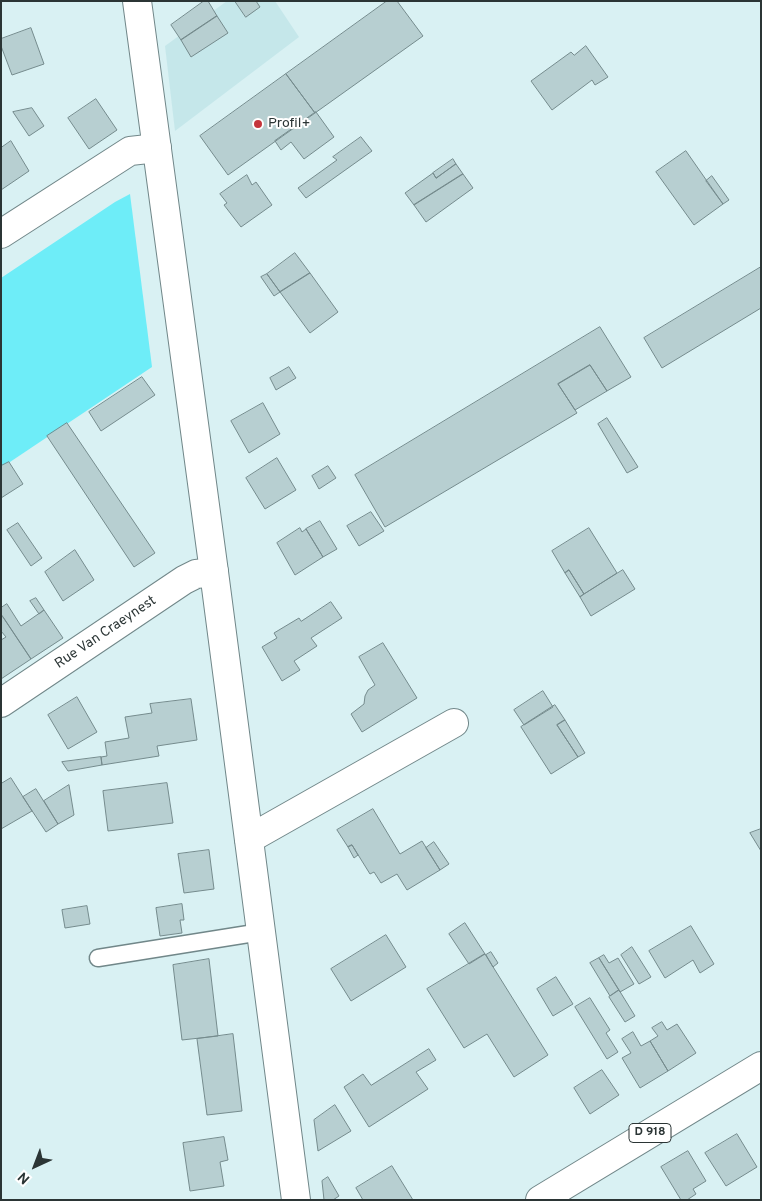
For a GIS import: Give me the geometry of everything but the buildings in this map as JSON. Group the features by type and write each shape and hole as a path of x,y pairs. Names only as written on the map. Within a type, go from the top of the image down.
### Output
{"main road":[{"path":"137,1 296,1200"},
{"path":"1,234 130,151 157,148"},
{"name":"Rue Van Craeynest","path":"1,703 184,580 196,574 214,572"},
{"path":"249,839 454,723"},
{"name":"D 918","path":"540,1200 761,1066"}],"lane":[{"path":"98,958 261,932"}],"shaded area":[{"path":"227,1 275,1 299,37 175,131 165,46"},
{"path":"130,194 152,367 1,468 1,278"}],"place":[{"name":"Profil+","path":"258,124"}]}
